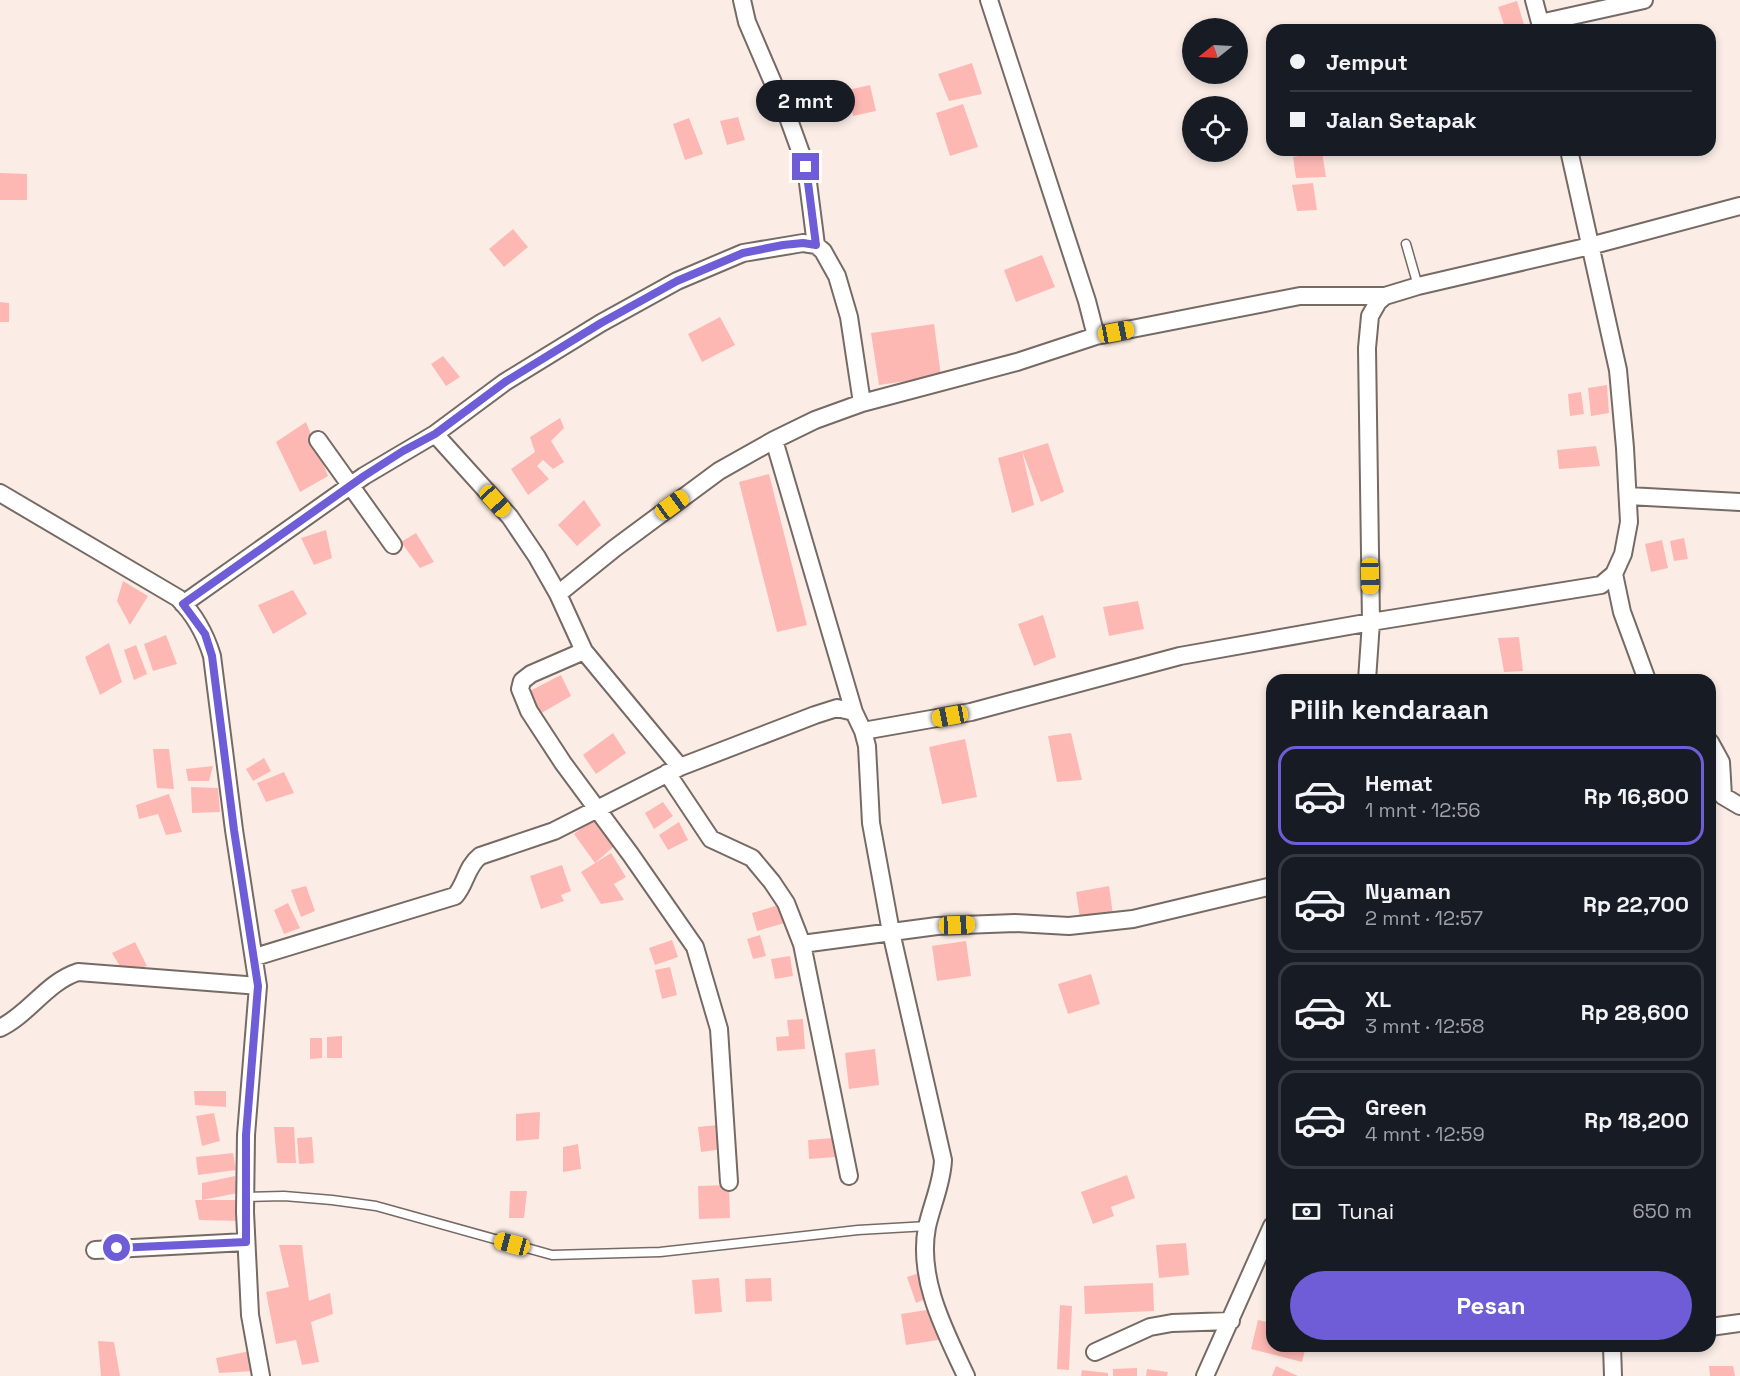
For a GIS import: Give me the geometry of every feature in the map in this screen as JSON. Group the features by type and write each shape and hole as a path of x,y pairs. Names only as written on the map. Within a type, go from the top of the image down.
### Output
{"street":[{"path":"742,0 747,22 789,120 806,167 816,245"},
{"path":"989,0 1087,301 1096,336"},
{"path":"1534,0 1540,24"},
{"path":"1549,24 1644,0"},
{"path":"863,731 971,712 1180,656 1600,585 1614,574 1623,554 1629,522 1618,370 1570,156"},
{"path":"558,594 615,548 719,471 815,420 862,403 1017,362 1096,336 1300,296 1384,296 1590,246 1740,206"},
{"path":"183,604 350,486 403,451 435,434 505,382 601,323 677,281 743,253 803,243 816,245 823,251 837,276 849,317 862,403"},
{"path":"1364,295 1370,316 1367,348 1371,622 1367,674"},
{"path":"1370,316 1384,296"},
{"path":"435,434 510,517 537,556 558,594 584,651 674,770 711,839 752,858 786,903 802,944 849,1176"},
{"path":"318,440 393,545"},
{"path":"774,440 854,712 867,746 871,823 891,932 943,1160 942,1176 928,1226 925,1248 926,1272 947,1336 966,1376"},
{"path":"0,493 164,590 183,604 205,634 212,656 234,830 258,986 246,1135 245,1197 250,1315 261,1376"},
{"path":"1628,496 1740,502"},
{"path":"1614,574 1622,612 1645,674"},
{"path":"584,651 531,674 522,681 520,689 529,711 563,763 695,946 719,1029 729,1182"},
{"path":"255,957 454,896 461,889 472,862 480,856 554,831 674,770 815,715 837,708 854,712"},
{"path":"1716,753 1721,762 1723,796 1740,806"},
{"path":"802,944 938,926 1015,923 1069,926 1133,920 1266,887"},
{"path":"0,1028 19,1017 59,982 78,972 258,986"},
{"path":"1205,1376 1266,1240"},
{"path":"95,1250 246,1242"},
{"path":"1095,1352 1150,1328 1172,1323 1231,1321"},
{"path":"1716,1326 1740,1323"},
{"path":"1612,1352 1613,1376"}],"lane":[{"path":"1406,244 1418,286"},
{"path":"245,1197 284,1196 376,1206 552,1256 660,1252 858,1230 928,1226"}],"building":[{"path":"1517,1 1524,24 1504,24 1498,7"},
{"path":"972,63 982,94 949,101 938,74"},
{"path":"870,85 876,111 853,116 848,90"},
{"path":"963,104 978,147 950,156 936,113"},
{"path":"738,117 745,140 727,145 720,121"},
{"path":"689,118 703,154 685,160 673,124"},
{"path":"1323,156 1326,177 1296,178 1293,157"},
{"path":"0,173 27,174 27,200 0,200"},
{"path":"1313,183 1317,210 1297,211 1292,185"},
{"path":"513,229 528,247 504,267 489,249"},
{"path":"1042,255 1055,287 1016,302 1004,270"},
{"path":"0,302 9,303 9,322 0,322"},
{"path":"720,317 735,345 702,362 688,334"},
{"path":"934,324 941,376 879,385 871,333"},
{"path":"443,356 460,377 446,386 431,364"},
{"path":"1607,385 1609,413 1591,416 1588,388"},
{"path":"1581,392 1584,414 1570,416 1568,394"},
{"path":"560,418 564,428 551,441 564,462 553,469 543,460 537,466 549,479 528,495 511,469 535,452 530,437"},
{"path":"306,422 328,476 300,492 276,442"},
{"path":"1048,443 1064,492 1041,502 1022,451"},
{"path":"1596,446 1600,466 1559,469 1557,450"},
{"path":"1022,451 1034,505 1012,513 998,458"},
{"path":"769,474 807,625 777,632 739,482"},
{"path":"584,500 601,525 577,546 558,525"},
{"path":"326,530 332,558 314,565 301,538"},
{"path":"416,533 434,562 420,568 401,542"},
{"path":"1684,538 1688,559 1674,561 1670,541"},
{"path":"1662,540 1668,568 1651,572 1645,544"},
{"path":"123,581 148,596 130,625 117,601"},
{"path":"293,590 307,614 273,634 258,605"},
{"path":"1138,601 1144,629 1109,636 1103,607"},
{"path":"1043,615 1056,657 1034,666 1018,624"},
{"path":"166,635 177,664 153,671 144,644"},
{"path":"1519,637 1523,671 1504,672 1498,638"},
{"path":"109,643 122,682 100,695 85,657"},
{"path":"136,645 147,674 134,680 124,650"},
{"path":"561,675 571,696 538,715 528,692"},
{"path":"613,733 626,753 596,774 583,755"},
{"path":"1071,733 1082,780 1057,782 1048,736"},
{"path":"965,739 977,797 942,804 929,747"},
{"path":"153,749 169,749 174,789 157,788"},
{"path":"264,758 271,771 253,781 246,769"},
{"path":"213,766 209,781 188,781 186,769"},
{"path":"284,772 294,793 266,802 257,783"},
{"path":"191,787 218,788 220,812 192,813"},
{"path":"169,794 182,832 166,835 158,814 139,819 136,805"},
{"path":"663,802 673,816 654,829 645,813"},
{"path":"598,815 619,842 595,863 574,834"},
{"path":"679,822 688,840 668,850 659,835"},
{"path":"611,853 626,877 614,884 624,900 601,904 581,872"},
{"path":"562,865 571,891 561,895 564,901 541,909 530,876"},
{"path":"306,886 315,911 301,917 291,890"},
{"path":"1109,886 1113,915 1080,918 1076,892"},
{"path":"288,903 300,928 284,934 274,910"},
{"path":"782,904 788,922 757,931 752,913"},
{"path":"760,935 766,956 753,959 747,939"},
{"path":"672,940 678,957 655,965 649,948"},
{"path":"966,941 971,976 937,981 932,946"},
{"path":"135,942 147,966 124,973 112,953"},
{"path":"790,956 793,976 775,979 771,959"},
{"path":"670,967 677,995 662,999 655,970"},
{"path":"1091,974 1100,1004 1068,1014 1058,984"},
{"path":"803,1019 805,1049 777,1051 776,1037 789,1036 787,1020"},
{"path":"342,1036 342,1058 327,1058 327,1037"},
{"path":"310,1038 322,1038 322,1058 310,1059"},
{"path":"875,1049 879,1085 849,1089 845,1053"},
{"path":"194,1091 226,1091 226,1107 195,1105"},
{"path":"540,1112 539,1139 516,1141 516,1114"},
{"path":"214,1113 220,1141 202,1146 196,1116"},
{"path":"718,1125 722,1149 701,1152 698,1127"},
{"path":"274,1127 294,1127 296,1163 277,1163"},
{"path":"312,1137 314,1163 299,1164 297,1138"},
{"path":"834,1138 835,1157 809,1159 808,1140"},
{"path":"578,1144 581,1169 563,1172 563,1147"},
{"path":"233,1153 236,1170 198,1175 196,1157"},
{"path":"1127,1175 1135,1198 1111,1207 1114,1216 1093,1224 1081,1192"},
{"path":"235,1176 238,1193 202,1200 202,1183"},
{"path":"729,1185 730,1218 699,1219 698,1186"},
{"path":"510,1191 527,1191 524,1218 509,1218"},
{"path":"195,1200 238,1200 241,1221 199,1220"},
{"path":"1186,1243 1189,1275 1159,1278 1156,1245"},
{"path":"279,1245 302,1245 309,1301 330,1293 333,1314 311,1322 319,1362 302,1365 296,1340 276,1344 266,1292 289,1287"},
{"path":"919,1273 928,1298 916,1303 907,1277"},
{"path":"719,1278 722,1312 695,1314 692,1280"},
{"path":"771,1278 772,1301 746,1302 745,1279"},
{"path":"1153,1283 1154,1311 1085,1314 1084,1286"},
{"path":"1060,1305 1072,1306 1069,1370 1057,1369"},
{"path":"933,1309 938,1340 906,1345 901,1314"},
{"path":"1258,1320 1266,1322 1266,1352 1304,1352 1302,1362 1251,1349"},
{"path":"98,1341 114,1342 120,1376 101,1376"},
{"path":"250,1351 255,1371 219,1373 216,1358"},
{"path":"1276,1366 1298,1376 1272,1376"},
{"path":"1709,1366 1733,1366 1735,1376 1710,1376"},
{"path":"1137,1368 1137,1376 1113,1376 1113,1369"},
{"path":"1147,1369 1168,1372 1167,1376 1146,1376"},
{"path":"1082,1370 1108,1373 1108,1376 1081,1376"}],"route":[{"path":"117,1248 246,1242 246,1135 258,986 234,830 212,656 205,634 183,604 364,476 435,434 505,382 601,323 677,281 743,253 783,245 803,243 816,245 806,167"}]}
